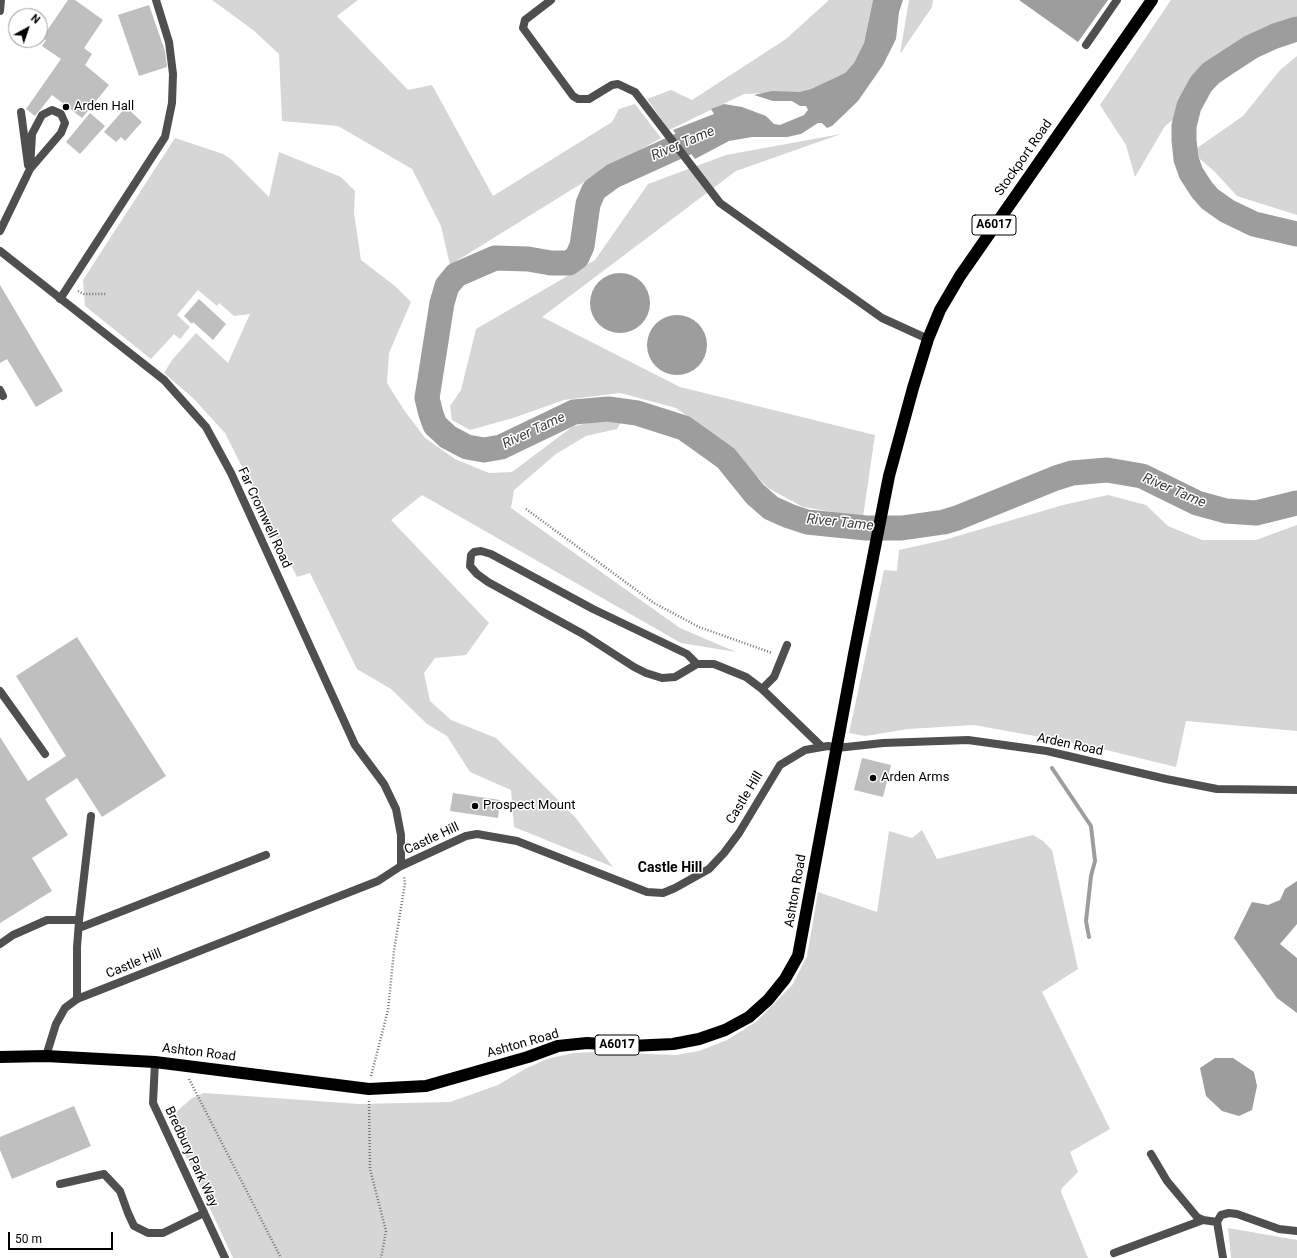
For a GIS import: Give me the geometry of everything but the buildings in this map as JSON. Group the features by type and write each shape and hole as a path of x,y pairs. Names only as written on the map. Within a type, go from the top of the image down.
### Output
{"highway":[{"name":"Stockport Road","path":"889,476 910,395 928,339 940,310 960,276 1152,0"},
{"name":"Ashton Road","path":"0,1057 46,1056 154,1062 369,1089 426,1086 528,1057 558,1046 587,1043 630,1046 673,1044 699,1039 725,1030 749,1017 768,1000 786,979 798,956 889,476"}],"street":[{"path":"0,11 1,0"},
{"path":"60,299 165,137 172,103 173,74 169,42 156,0"},
{"path":"551,0 525,20 523,28 567,90 578,99 584,100 589,99 612,85 625,86 635,92 720,203 882,318 928,339"},
{"path":"1086,45 1117,0"},
{"path":"0,231 30,169 52,146 61,133 65,123 61,114 52,110 42,116 32,134 30,169"},
{"path":"22,112 26,162 30,169"},
{"name":"Far Cromwell Road","path":"0,251 164,380 206,427 231,473 355,745 384,784 396,809 401,835 401,866"},
{"path":"697,664 687,654 593,609 491,554 481,550 474,552 471,555 470,566 477,574 488,582 583,634 634,668 662,678 675,678 697,664 714,664 746,677 762,689 821,746"},
{"path":"762,689 774,678 787,645"},
{"path":"0,691 45,754"},
{"name":"Arden Road","path":"837,748 883,743 968,740 1047,751 1166,779 1217,789 1297,790"},
{"name":"Castle Hill","path":"46,1056 56,1024 65,1008 77,999 378,881 401,866 455,840 477,834 518,840 647,892 663,893 693,879 709,869 739,833 780,765 804,750 821,746 837,748"},
{"path":"77,999 77,947 91,816"},
{"path":"0,944 13,935 46,920 79,924 266,855"},
{"name":"Bredbury Park Way","path":"154,1062 153,1104 225,1258"},
{"path":"1150,1154 1167,1181 1197,1217 1203,1220 1217,1222"},
{"path":"60,1184 104,1174 120,1191 134,1226 148,1233 163,1233 204,1213"},
{"path":"1223,1258 1217,1222 1221,1215 1229,1213 1237,1214 1279,1229 1297,1231"},
{"path":"1114,1253 1203,1220"}],"path":[{"path":"68,286 84,294 106,294"},
{"path":"526,508 654,603 699,627 782,657"},
{"path":"382,1258 386,1231 370,1169 369,1089 371,1071 388,1010 394,951 406,883 401,866"},
{"path":"181,1065 282,1258"}],"shaded area":[{"path":"212,0 358,0 337,16 408,90 432,85 493,196 612,122 619,109 635,104 661,138 584,182 450,265 441,226 412,169 338,126 282,121 279,54 253,30"},
{"path":"829,0 873,0 864,43 854,63 845,73 811,89 799,92 744,94 669,130 647,99 671,90 692,100 786,39"},
{"path":"873,0 903,0 899,12 896,39 883,65 858,101 832,126 827,128 822,123 818,123 801,134 787,137 752,137 729,141 695,159 673,130 714,114 711,109 724,104 742,107 766,116 774,124 780,125 804,115 808,110 806,106 800,106 792,101 773,101 754,95 772,91 799,92 811,89 845,73 854,63 864,43"},
{"path":"909,0 933,0 932,7 900,54"},
{"path":"1019,0 1108,0 1078,42"},
{"path":"1171,0 1297,0 1297,23 1165,126 1135,177 1126,145 1100,105"},
{"path":"1297,56 1297,215 1237,196 1214,171 1194,154 1197,148 1243,116 1280,70"},
{"path":"841,134 736,171 542,317 680,387 875,435 863,517 803,507 768,488 727,445 676,408 620,393 564,400 513,418 470,430 452,420 450,406 461,390 476,329 595,260 648,184 726,155"},
{"path":"175,138 223,154 231,159 269,197 279,152 341,177 355,191 354,213 361,260 395,286 411,302 389,353 387,383 404,410 425,438 455,459 489,473 512,472 572,427 605,418 622,420 617,429 586,436 556,454 514,490 511,508 680,628 736,652 681,643 422,495 391,520 489,623 466,655 435,658 424,673 430,701 451,720 496,738 575,817 613,867 514,827 511,790 470,772 447,736 427,724 391,689 357,669 310,573 297,577 225,433 194,399 164,373 172,360 196,333 228,363 250,314 234,316 219,303 217,306 198,290 177,315 190,327 180,339 174,334 151,359 85,306 83,280"},
{"path":"620,273 637,278 645,286 650,303 645,320 637,328 620,333 603,328 595,320 590,303 595,286 603,278"},
{"path":"671,315 683,315 694,320 702,328 707,339 705,357 694,370 683,375 671,375 660,370 652,362 647,351 647,339 652,328 660,320"},
{"path":"1108,495 1146,505 1168,526 1202,540 1256,540 1297,525 1297,731 1186,721 1176,767 1090,746 974,725 908,729 865,736 849,733 884,570 897,571 899,550 944,540 1063,505"},
{"path":"922,830 937,859 1033,835 1043,841 1052,850 1078,969 1042,992 1110,1129 1070,1152 1078,1172 1062,1188 1061,1192 1088,1258 233,1258 173,1129 174,1114 192,1098 204,1093 358,1104 450,1102 498,1085 525,1069 547,1059 573,1053 595,1052 676,1055 699,1051 727,1040 756,1022 793,984 807,956 818,892 877,912 889,831 912,838"},
{"path":"1297,881 1297,924 1280,944 1297,958 1297,1013 1277,998 1234,938 1252,902 1268,905 1280,900 1285,889"},
{"path":"1215,1058 1233,1058 1254,1072 1257,1086 1252,1110 1239,1116 1222,1111 1206,1096 1200,1068"},
{"path":"1228,1228 1297,1240 1297,1258 1231,1258"}],"waterway":[{"name":"River Tame","path":"1297,29 1275,36 1251,47 1211,73 1201,84 1189,106 1184,126 1186,159 1191,173 1210,199 1227,211 1254,224 1297,234"},
{"name":"River Tame","path":"714,130 613,176 594,190 588,204 582,246 577,257 569,263 551,263 528,259 495,258 456,275 447,286 442,303 427,398 435,425 448,437 467,447 484,450 501,447 574,412 608,409 637,413 684,428 726,458 755,494 771,508 807,522 866,528 902,528 944,522 1056,478 1072,473 1107,470 1142,476 1197,503 1226,511 1256,513 1297,503"},
{"path":"1052,768 1091,826 1095,861 1091,876 1086,921 1089,937"}],"place":[{"name":"Arden Hall","path":"66,107"},
{"name":"Arden Arms","path":"873,778"},
{"name":"Prospect Mount","path":"475,806"}],"district":[{"name":"Castle Hill","path":"670,868"}]}
